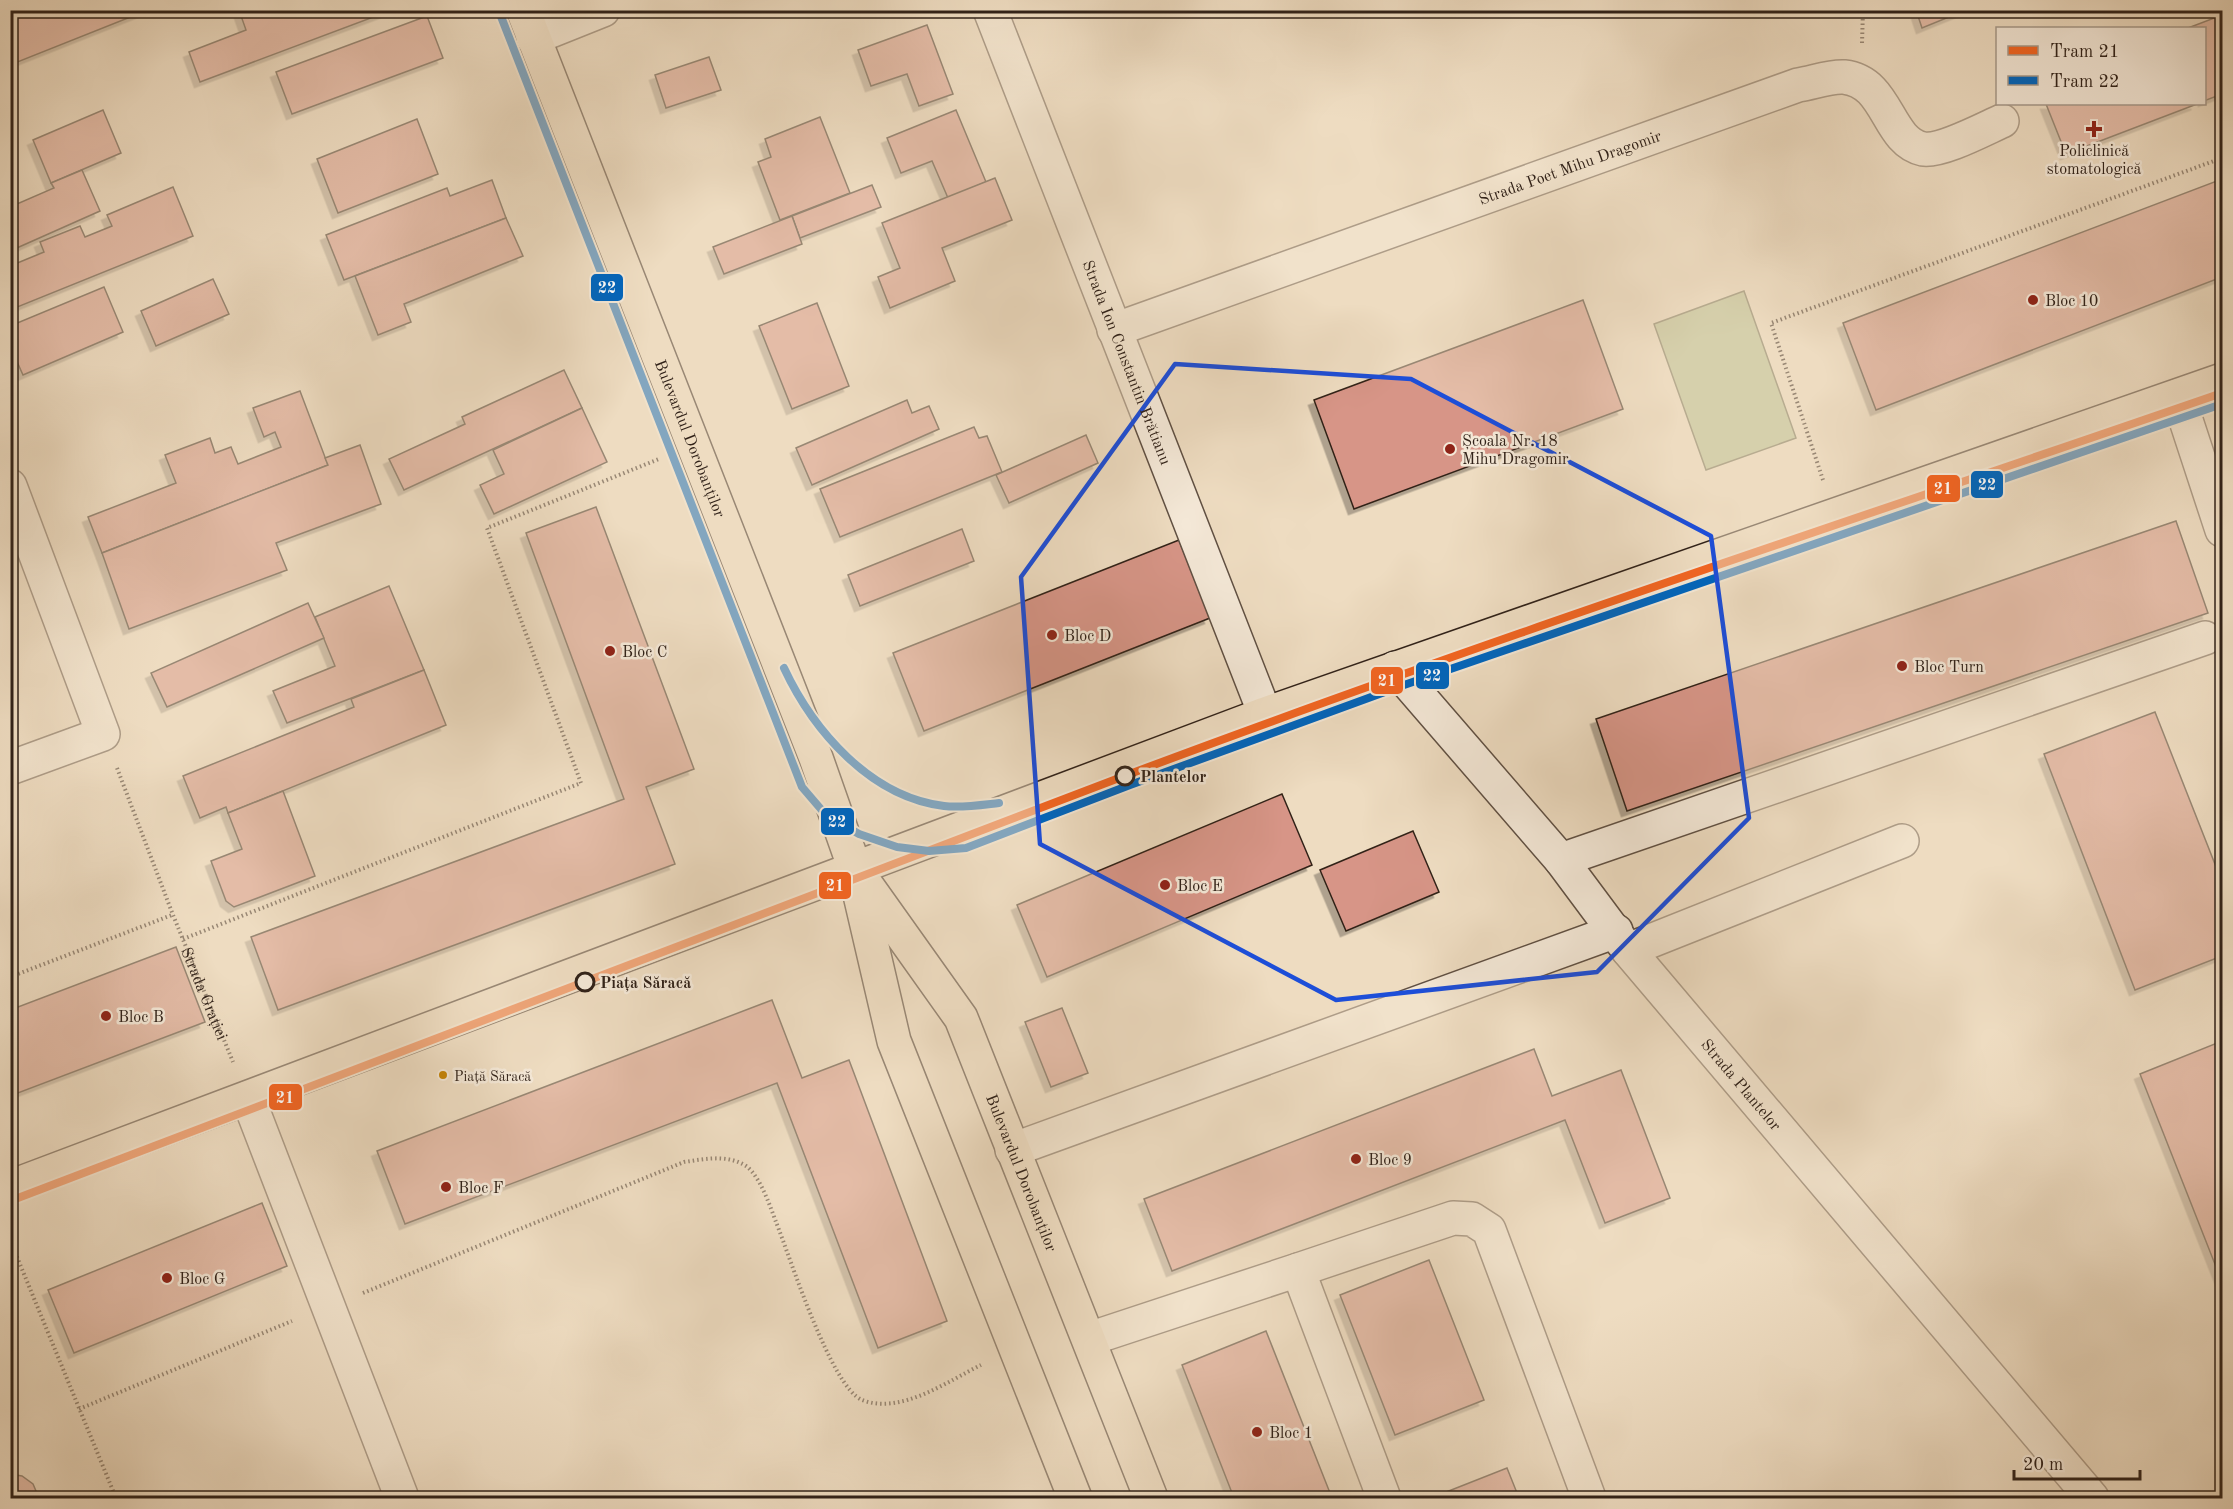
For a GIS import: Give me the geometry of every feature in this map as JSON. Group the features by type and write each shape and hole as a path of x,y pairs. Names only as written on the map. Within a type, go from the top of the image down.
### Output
{"main road":[{"name":"Bulevardul Dorobanților","path":"528,24 816,758 855,869 894,1041 1014,1349 1075,1498"},
{"path":"10,1187 1265,714 2223,380"},
{"name":"Bulevardul Dorobanților","path":"855,869 961,1018 1152,1498"}],"street":[{"path":"528,24 603,10"},
{"name":"Strada Ion Constantin Brătianu","path":"990,10 1265,714"},
{"name":"Strada Poet Mihu Dragomir","path":"1114,330 1798,85 1843,77 1862,83 1878,96 1903,138 1924,149 1941,146 2002,121"},
{"path":"2178,396 2223,530"},
{"path":"10,486 103,734 10,768"},
{"path":"1561,860 2205,638"},
{"name":"Strada Plantelor","path":"1395,668 1561,860 1622,940 2092,1498"},
{"path":"1012,1150 1902,841"},
{"path":"248,1098 402,1498"},
{"path":"1089,1339 1453,1218 1472,1219 1489,1230 1589,1498"},
{"path":"1298,1270 1384,1498"}],"path":[{"path":"1835,515 1771,323 2223,158"},
{"path":"183,939 581,783 487,528 693,446"},
{"name":"Strada Grației","path":"103,734 173,915 248,1098"},
{"path":"10,977 173,915"},
{"path":"79,1409 684,1162 717,1156 747,1167 766,1195 827,1352 843,1383 862,1400 888,1403 909,1400 1014,1349"},
{"path":"10,1240 116,1498"}],"highlighted area":[{"path":"1175,364 1411,379 1711,536 1749,818 1597,972 1336,1000 1040,844 1021,577"}],"green space":[{"path":"1744,291 1796,438 1706,470 1654,324"}],"building":[{"path":"15,10 148,10 10,65 10,12"},
{"path":"247,10 392,10 200,82 189,52 246,30 240,13"},
{"path":"1916,10 1966,10 1922,28"},
{"path":"2222,15 2222,94 2206,100 2206,27 2191,27"},
{"path":"427,16 443,58 292,114 276,72"},
{"path":"927,25 953,94 919,106 907,74 871,86 858,50"},
{"path":"709,57 721,90 666,108 655,75"},
{"name":"Policlinică stomatologică","path":"2046,105 2194,105 2066,154"},
{"path":"103,110 121,153 51,183 33,140"},
{"path":"956,110 986,182 948,198 932,161 901,173 887,138"},
{"path":"820,117 850,193 780,220 758,162 771,157 765,139"},
{"path":"417,119 438,174 338,213 317,159"},
{"path":"82,170 100,211 10,251 10,207 54,188 51,183"},
{"path":"995,178 1012,220 942,248 955,281 890,308 878,277 900,268 882,223"},
{"name":"Bloc 10","path":"2222,179 2222,277 1876,410 1843,323"},
{"path":"492,180 506,218 344,280 326,235 447,188 450,196"},
{"path":"872,185 881,207 800,238 792,216"},
{"path":"173,187 193,236 10,310 10,266 44,252 40,242 80,226 85,237 112,226 107,215"},
{"path":"792,216 802,244 724,274 713,247"},
{"path":"506,218 523,256 404,304 411,322 378,335 355,276"},
{"path":"213,279 229,314 156,346 141,311"},
{"path":"104,287 123,332 23,375 10,346 10,326"},
{"path":"1583,300 1623,409 1354,509 1314,400"},
{"path":"817,303 849,386 792,409 759,326"},
{"path":"564,370 582,408 404,490 389,459 465,424 462,417"},
{"path":"300,391 328,465 102,553 88,517 176,483 165,455 210,438 215,453 231,447 238,464 281,447 275,432 264,437 253,408"},
{"path":"907,400 912,413 929,406 939,429 812,485 796,448"},
{"path":"582,408 607,462 494,514 480,485 504,474 493,450"},
{"path":"974,427 979,438 987,436 1002,472 840,537 820,489"},
{"path":"1086,435 1098,463 1009,503 996,475"},
{"path":"360,445 381,504 276,543 287,570 129,629 102,553 328,465 325,458"},
{"name":"Bloc C","path":"596,507 694,769 646,787 675,864 278,1010 251,937 624,799 526,533"},
{"name":"Bloc Turn","path":"2176,521 2208,613 1627,811 1596,719"},
{"path":"962,529 974,561 860,606 848,575"},
{"name":"Bloc D","path":"1179,540 1210,618 924,731 893,653"},
{"path":"389,586 424,670 287,723 273,691 335,666 315,617"},
{"path":"308,603 324,638 167,707 151,673"},
{"path":"424,670 446,725 228,813 226,807 200,818 183,776 354,707 351,699"},
{"path":"2155,712 2222,882 2222,956 2135,990 2044,754"},
{"path":"283,791 315,876 234,907 226,901 211,861 242,849 228,813"},
{"name":"Bloc E","path":"1282,794 1312,865 1047,977 1017,905"},
{"path":"1413,831 1439,892 1346,931 1320,870"},
{"name":"Bloc B","path":"176,947 205,1022 10,1096 10,1010"},
{"name":"Bloc F","path":"772,1000 802,1078 849,1060 947,1321 878,1348 777,1083 405,1224 377,1151"},
{"path":"1062,1008 1088,1073 1051,1087 1025,1022"},
{"path":"2222,1041 2222,1282 2140,1074"},
{"name":"Bloc 9","path":"1534,1049 1552,1096 1621,1070 1670,1198 1605,1223 1565,1120 1172,1271 1144,1199"},
{"name":"Bloc G","path":"262,1203 287,1266 74,1353 48,1290"},
{"path":"1429,1260 1484,1400 1395,1435 1340,1295"},
{"name":"Bloc 1","path":"1266,1331 1332,1498 1234,1498 1182,1365"},
{"path":"1507,1468 1519,1498 1431,1498"},
{"path":"10,1474 22,1476 33,1484 39,1498 10,1498"}],"tram line":[{"name":"22","path":"500,14 802,787 826,815 859,834 897,847 929,851 966,848 1130,785 1404,685 2222,404"},
{"name":"21","path":"10,1201 1263,725 1536,628 2222,393"},
{"name":"22","path":"784,668 796,691 828,737 869,775 917,800 944,806 999,803"}],"place":[{"name":"Policlinică stomatologică","path":"2094,129"},
{"name":"Bloc 10","path":"2033,300"},
{"name":"Școala Nr. 18 Mihu Dragomir","path":"1450,449"},
{"name":"Bloc D","path":"1052,635"},
{"name":"Bloc C","path":"610,651"},
{"name":"Bloc Turn","path":"1902,666"},
{"name":"Plantelor","path":"1125,776"},
{"name":"Bloc E","path":"1165,885"},
{"name":"Piața Săracă","path":"585,982"},
{"name":"Bloc B","path":"106,1016"},
{"name":"Piață Săracă","path":"443,1075"},
{"name":"Bloc 9","path":"1356,1159"},
{"name":"Bloc F","path":"446,1187"},
{"name":"Bloc G","path":"167,1278"},
{"name":"Bloc 1","path":"1257,1432"}]}
